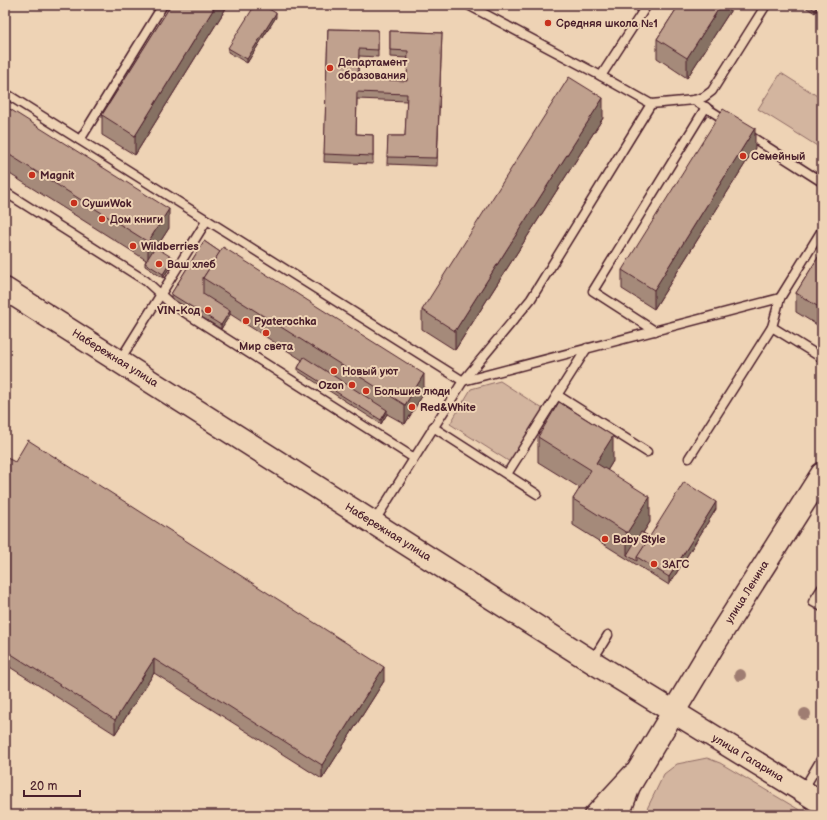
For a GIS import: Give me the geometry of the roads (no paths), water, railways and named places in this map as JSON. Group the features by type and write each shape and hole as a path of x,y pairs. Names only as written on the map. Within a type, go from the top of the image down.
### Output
{"main road":[{"name":"Набережная улица","path":"5,289 673,712"},
{"name":"улица Ленина","path":"673,712 822,474"},
{"path":"618,815 629,786 673,712"},
{"name":"улица Гагарина","path":"673,712 822,803"}],"street":[{"path":"592,815 647,756"}],"lane":[{"path":"80,140 163,5"},
{"path":"468,5 651,104 694,100 704,97 712,90 766,5"},
{"path":"601,76 647,5"},
{"path":"5,93 462,381 780,298"},
{"path":"694,100 822,182"},
{"path":"373,522 462,381 532,299 651,104"},
{"path":"655,331 593,291 706,107"},
{"path":"5,192 146,281 170,303 414,458"},
{"path":"120,361 207,220"},
{"path":"689,458 772,327 780,298 822,230"},
{"path":"772,327 822,358"},
{"path":"507,474 587,348"},
{"path":"557,395 647,452"},
{"path":"433,427 537,494"},
{"path":"822,588 814,602 822,607"},
{"path":"591,661 608,635"},
{"path":"802,791 822,758"}],"place":[{"name":"Средняя школа №1","path":"548,23"},
{"name":"Департамент образования","path":"330,68"},
{"name":"Семейный","path":"743,156"},
{"name":"Magnit","path":"32,175"},
{"name":"СушиWok","path":"74,203"},
{"name":"Дом книги","path":"102,219"},
{"name":"Wildberries","path":"133,246"},
{"name":"Ваш хлеб","path":"159,264"},
{"name":"VIN-Код","path":"208,310"},
{"name":"Pyaterochka","path":"246,321"},
{"name":"Мир света","path":"266,333"},
{"name":"Новый уют","path":"334,371"},
{"name":"Ozon","path":"352,385"},
{"name":"Большие люди","path":"366,391"},
{"name":"Red&White","path":"412,407"},
{"name":"Baby Style","path":"605,539"},
{"name":"ЗАГС","path":"654,564"}]}
